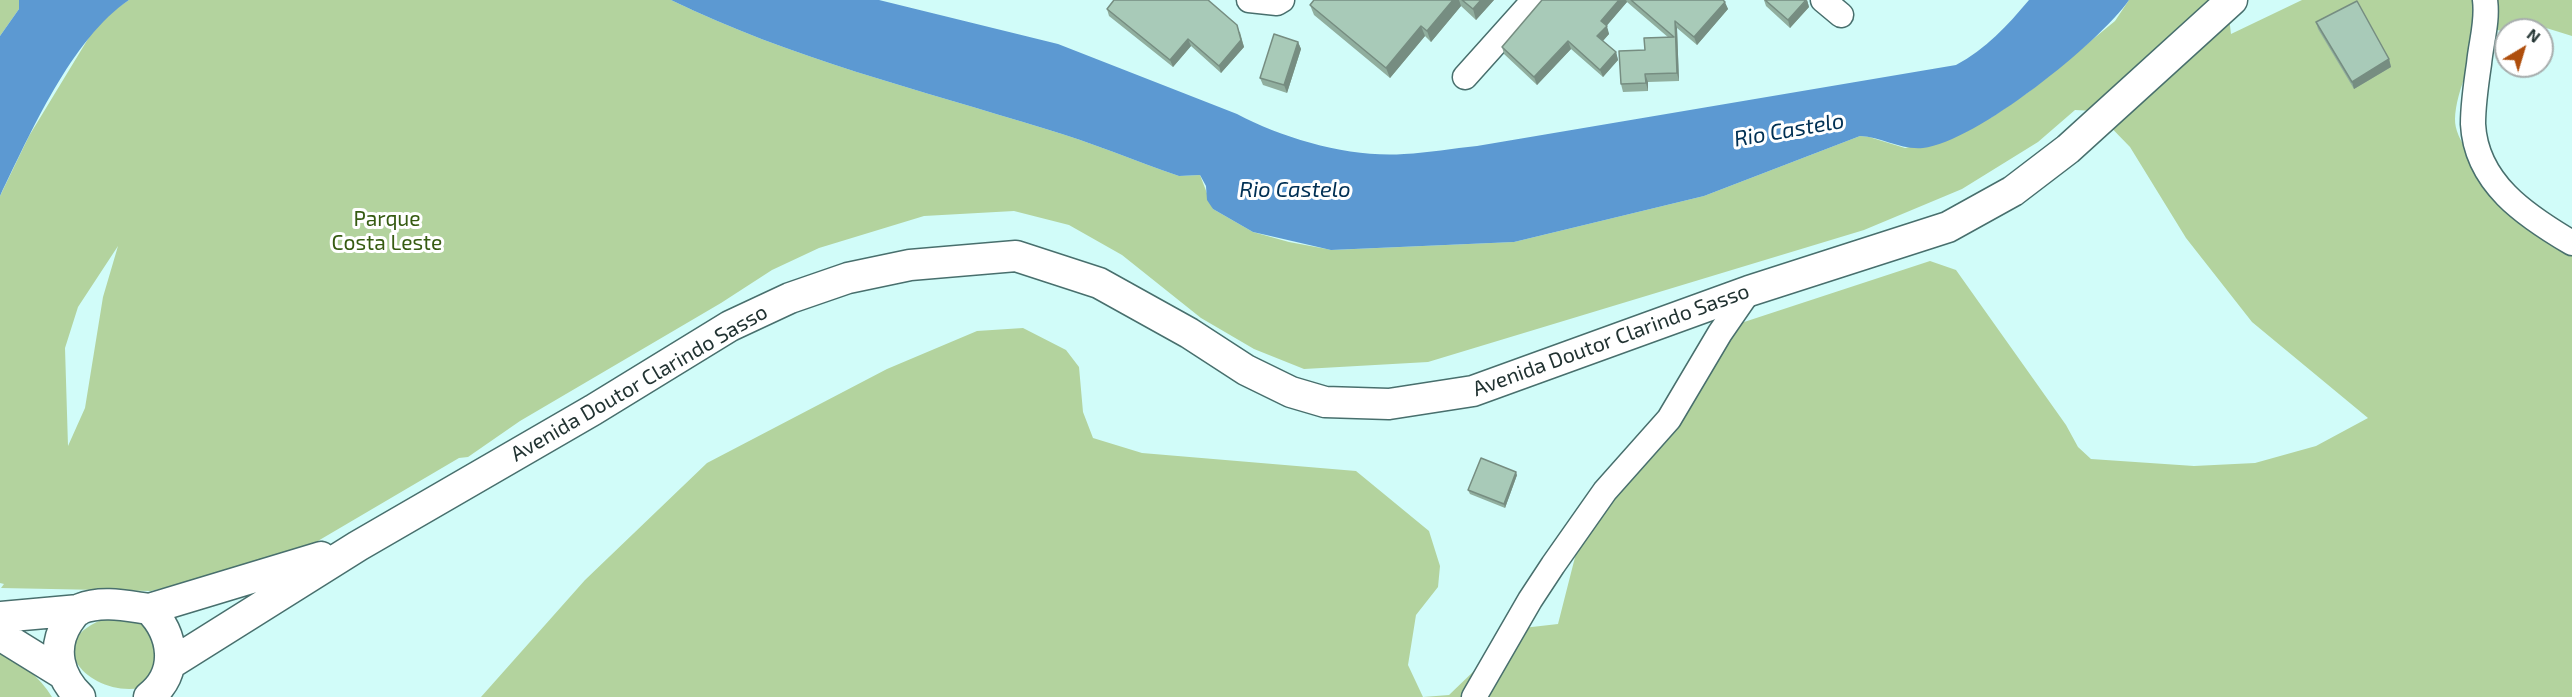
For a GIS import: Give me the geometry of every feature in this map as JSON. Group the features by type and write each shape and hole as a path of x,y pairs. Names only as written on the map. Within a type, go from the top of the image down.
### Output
{"main road":[{"name":"Avenida Doutor Clarindo Sasso","path":"149,697 165,679 170,664 358,546 593,410 730,326 790,298 848,278 910,265 1016,256 1099,283 1189,333 1246,370 1291,393 1325,402 1389,404 1473,391 1749,291 1948,226 2013,191 2068,149 2232,0"},
{"name":"Avenida Doutor Clarindo Sasso","path":"0,616 79,610 103,605 149,609 358,546"},
{"path":"149,609 160,620 167,633 170,664"},
{"path":"71,686 59,663 60,639 64,628 79,610"},
{"path":"0,635 71,686"}],"street":[{"path":"1249,0 1279,1"},
{"path":"1465,77 1534,0"},
{"path":"2485,0 2487,14 2479,57 2474,125 2483,161 2506,197 2521,210 2572,243"},
{"path":"1474,697 1547,574 1605,491 1669,419 1692,384 1720,333 1749,291"}],"green space":[{"path":"0,0 19,0 19,9 0,36"},
{"name":"Parque Costa Leste","path":"129,0 671,0 762,39 856,72 1063,134 1179,176 1200,175 1213,209 1253,232 1332,250 1514,242 1704,196 1860,136 1905,148 1951,138 1992,117 2030,91 2115,21 2129,0 2227,0 2231,34 2302,0 2572,0 2572,36 2554,30 2554,18 2494,18 2494,29 2487,28 2471,60 2462,84 2455,119 2459,135 2484,170 2502,188 2572,245 2572,697 1423,697 1449,695 1476,669 1496,644 1523,628 1558,624 1586,514 1738,324 1930,261 1956,270 2066,425 2078,447 2091,459 2194,466 2255,463 2316,446 2368,418 2252,322 2186,238 2130,147 2095,111 2075,110 2038,142 1962,189 1864,230 1428,362 1304,369 1254,349 1201,318 1122,255 1069,225 1014,211 924,216 819,248 772,270 721,303 520,421 468,457 459,458 294,555 151,591 1,588 4,584 0,583 0,196 29,136 91,34 108,14","holes":["118,246 103,297 85,408 68,446 65,348 78,307"]},
{"path":"1023,328 1066,350 1079,367 1083,412 1093,438 1142,453 1356,471 1429,531 1440,566 1438,587 1416,615 1408,665 1423,697 481,697 585,580 707,463 887,369 977,331"},
{"path":"107,618 141,619 163,659 140,688 122,689 105,684 90,676 79,666 73,654 75,641 86,629"},
{"path":"0,653 29,671 52,697 0,697"}],"water":[{"path":"19,0 129,0 108,17 71,62 39,117 0,196 0,36 19,9"},
{"name":"Rio Castelo","path":"671,0 879,0 1058,44 1297,139 1340,150 1384,154 1477,146 1956,65 1977,52 1996,36 2029,0 2129,0 2092,40 2035,88 2004,110 1946,142 1915,148 1860,136 1704,196 1514,242 1331,250 1253,232 1213,209 1207,200 1206,186 1200,175 1179,176 1063,134 856,72 762,39"}],"building":[{"path":"1114,0 1208,0 1237,25 1241,40 1219,66 1188,39 1170,60 1107,9"},
{"path":"1314,0 1453,0 1427,31 1421,26 1386,68 1310,5"},
{"path":"1462,0 1481,0 1473,9"},
{"path":"1542,0 1619,0 1601,21 1607,26 1597,36 1616,52 1600,70 1568,41 1534,77 1502,47"},
{"path":"1631,0 1723,0 1725,2 1694,37 1675,21 1677,73 1645,74 1646,83 1621,84 1619,51 1645,50 1644,38 1674,37"},
{"path":"1765,0 1806,0 1788,20"},
{"path":"2357,1 2389,59 2352,82 2316,22"},
{"path":"1274,34 1298,42 1284,85 1260,78"},
{"path":"1481,458 1516,472 1504,504 1468,490"}]}
